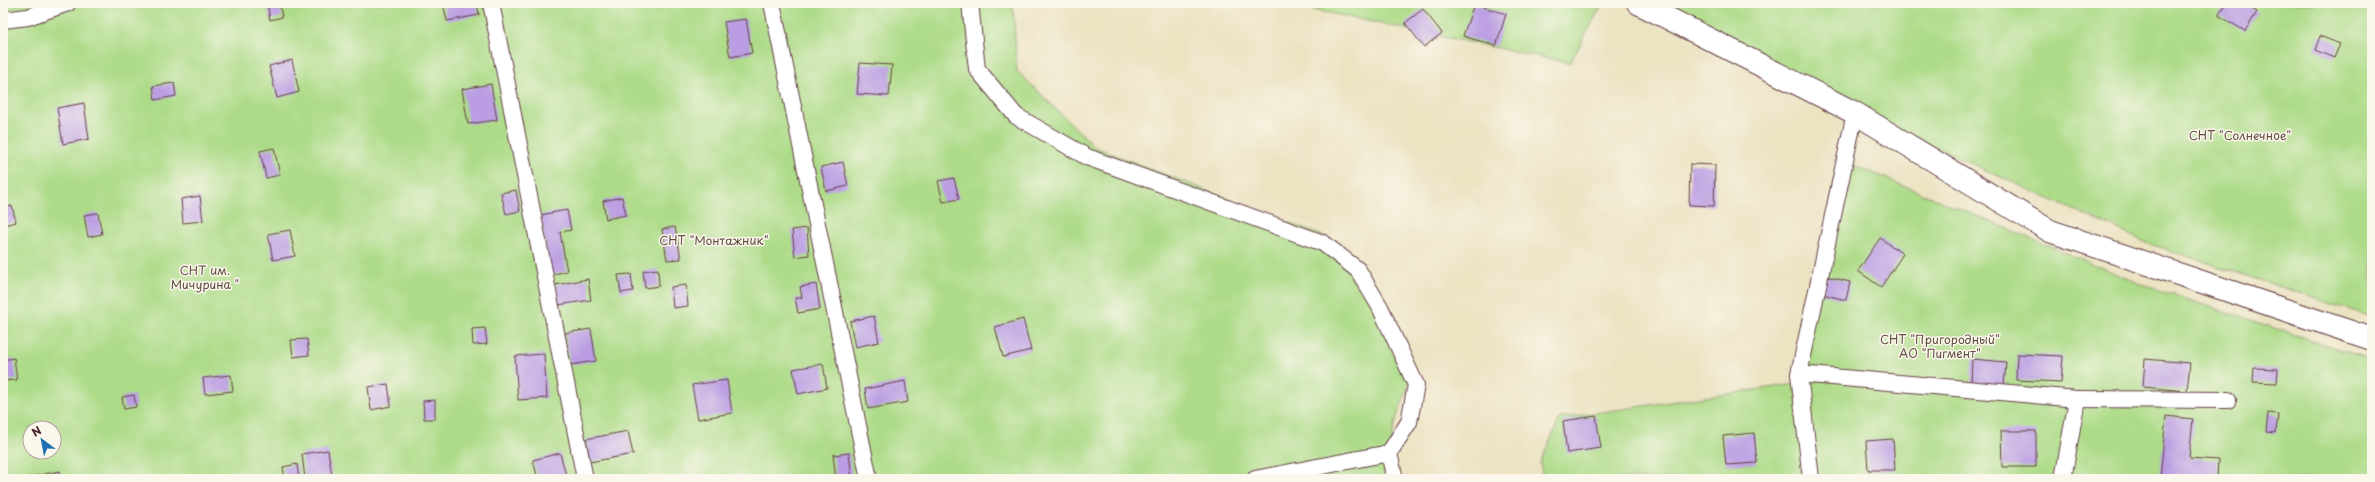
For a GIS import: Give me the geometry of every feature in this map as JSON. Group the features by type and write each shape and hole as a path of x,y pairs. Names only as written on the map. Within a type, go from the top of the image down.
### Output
{"street":[{"path":"1638,3 1855,113 2050,231 2372,338"}],"lane":[{"path":"3,20 28,17 68,3"},
{"path":"491,3 585,479"},
{"path":"772,3 869,479"},
{"path":"970,3 977,70 1016,116 1087,157 1323,243 1358,270 1380,306 1416,385 1409,422 1389,453 1395,479"},
{"path":"1811,479 1800,374 1855,113"},
{"path":"1800,374 2077,398 2228,400"},
{"path":"2063,479 2077,398"},
{"path":"1255,479 1389,453"}],"green space":[{"name":"СНТ \"Монтажник\"","path":"3,3 1013,3 1017,71 1095,147 1338,242 1414,371 1397,417 1384,473 1385,479 3,479"},
{"path":"1280,3 1603,3 1570,63"},
{"name":"СНТ \"Солнечное\"","path":"1672,3 2372,3 2372,317 2147,243 1844,106"},
{"name":"СНТ \"Пригородный\" АО \"Пигмент\"","path":"1839,159 2146,286 2372,360 2372,479 1543,479 1540,463 1560,418 1796,384"}],"building":[{"path":"267,3 279,3 282,17 270,20"},
{"path":"443,3 477,3 479,15 447,21"},
{"path":"1284,3 1296,3 1286,7"},
{"path":"2226,3 2242,3 2257,12 2245,31 2218,15"},
{"path":"1474,4 1506,14 1496,46 1463,36"},
{"path":"1423,9 1442,33 1424,47 1405,23"},
{"path":"746,19 752,53 730,57 724,22"},
{"path":"2320,36 2340,44 2334,58 2315,50"},
{"path":"292,60 299,92 277,98 269,66"},
{"path":"860,63 892,65 889,96 857,94"},
{"path":"174,83 176,96 155,100 153,86"},
{"path":"491,84 497,120 468,124 462,89"},
{"path":"84,103 89,139 63,144 57,108"},
{"path":"274,148 280,175 266,178 260,151"},
{"path":"843,162 848,186 826,191 821,167"},
{"path":"1690,164 1715,165 1714,206 1689,205"},
{"path":"954,178 959,199 943,202 938,181"},
{"path":"516,190 520,211 506,214 501,193"},
{"path":"200,196 203,221 183,223 181,199"},
{"path":"622,197 626,215 606,219 603,201"},
{"path":"12,206 16,222 4,225 3,208"},
{"path":"567,210 571,230 560,232 567,271 550,275 540,215"},
{"path":"98,213 102,234 88,237 84,215"},
{"path":"675,227 681,259 667,260 662,229"},
{"path":"807,228 809,255 795,257 792,230"},
{"path":"290,230 295,256 273,260 268,234"},
{"path":"1880,238 1903,254 1881,287 1858,271"},
{"path":"658,269 659,286 645,288 643,271"},
{"path":"631,274 633,291 621,293 618,275"},
{"path":"1826,276 1850,282 1846,300 1822,294"},
{"path":"588,279 591,300 558,305 555,285"},
{"path":"816,284 820,309 798,313 795,298 802,298 800,287"},
{"path":"686,285 688,306 673,308 671,287"},
{"path":"874,316 879,342 855,347 850,321"},
{"path":"1023,319 1031,350 1003,357 995,327"},
{"path":"485,328 487,344 473,345 472,329"},
{"path":"591,329 596,361 570,365 565,333"},
{"path":"307,339 309,355 293,357 291,340"},
{"path":"544,354 547,398 518,400 515,356"},
{"path":"2017,354 2063,356 2061,382 2016,380"},
{"path":"14,358 17,380 3,381 3,360"},
{"path":"1972,359 2006,362 2004,387 1971,384"},
{"path":"2145,359 2190,363 2187,391 2143,387"},
{"path":"823,364 827,388 798,394 793,369"},
{"path":"2254,368 2278,369 2277,383 2253,382"},
{"path":"231,375 233,391 205,394 203,378"},
{"path":"727,380 732,413 698,419 692,385"},
{"path":"905,381 908,402 868,409 865,389"},
{"path":"388,384 391,406 371,410 368,387"},
{"path":"134,395 136,407 124,409 122,397"},
{"path":"435,400 435,419 424,419 423,401"},
{"path":"2268,413 2278,414 2276,433 2266,432"},
{"path":"1596,416 1601,448 1567,453 1563,421"},
{"path":"2166,416 2193,419 2189,458 2218,460 2217,479 2160,479"},
{"path":"628,431 633,454 590,462 586,439"},
{"path":"2001,431 2036,431 2036,467 2002,467"},
{"path":"1754,433 1757,463 1726,465 1723,436"},
{"path":"1893,439 1895,470 1868,470 1866,441"},
{"path":"328,450 332,476 305,479 302,454"},
{"path":"560,453 567,479 538,479 533,460"},
{"path":"849,453 852,479 836,479 833,455"},
{"path":"297,464 299,479 285,479 283,467"},
{"path":"60,471 61,479 24,479 24,478"}],"park label":[{"name":"СНТ им. Мичурина \"","path":"205,277"}]}
